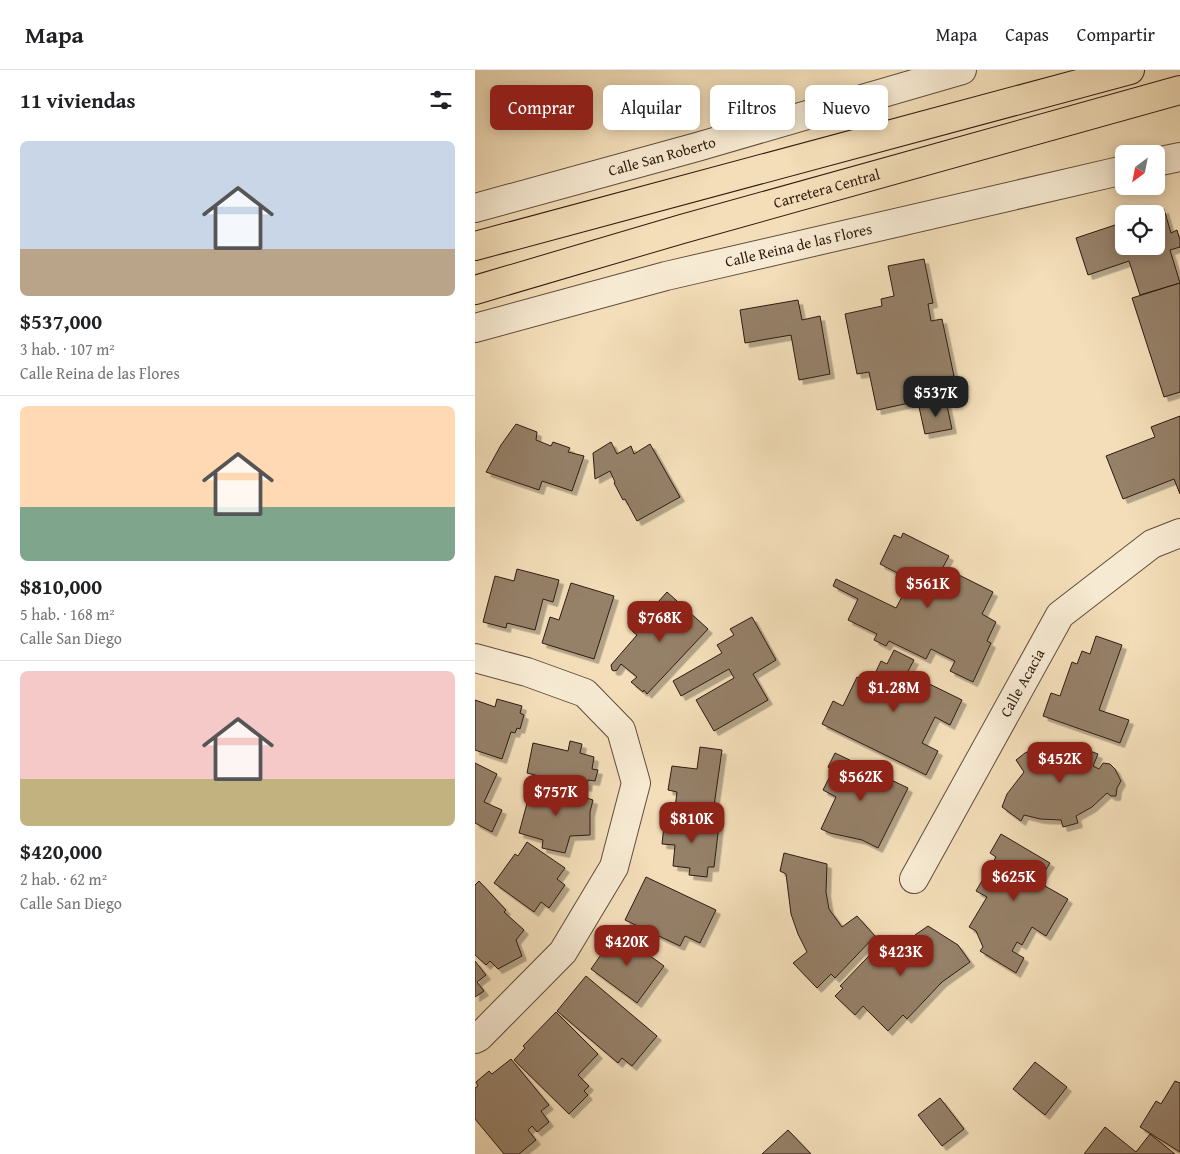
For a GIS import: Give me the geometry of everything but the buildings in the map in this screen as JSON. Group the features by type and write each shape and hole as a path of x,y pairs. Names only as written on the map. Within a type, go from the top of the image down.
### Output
{"highway":[{"path":"475,246 1130,70"},
{"name":"Carretera Central","path":"475,290 682,229 1180,90"},
{"path":"475,266 633,221 682,229 668,250 493,301 475,308"}],"street":[{"name":"Calle San Roberto","path":"475,208 697,147 962,70"},
{"path":"1165,160 1180,157"},
{"name":"Calle Reina de las Flores","path":"475,328 666,276 1115,172"},
{"name":"Calle Acacia","path":"914,879 1060,615 1152,544 1180,533"},
{"path":"475,658 527,672 585,693 621,730 636,783 614,867 563,952 475,1039"}]}
